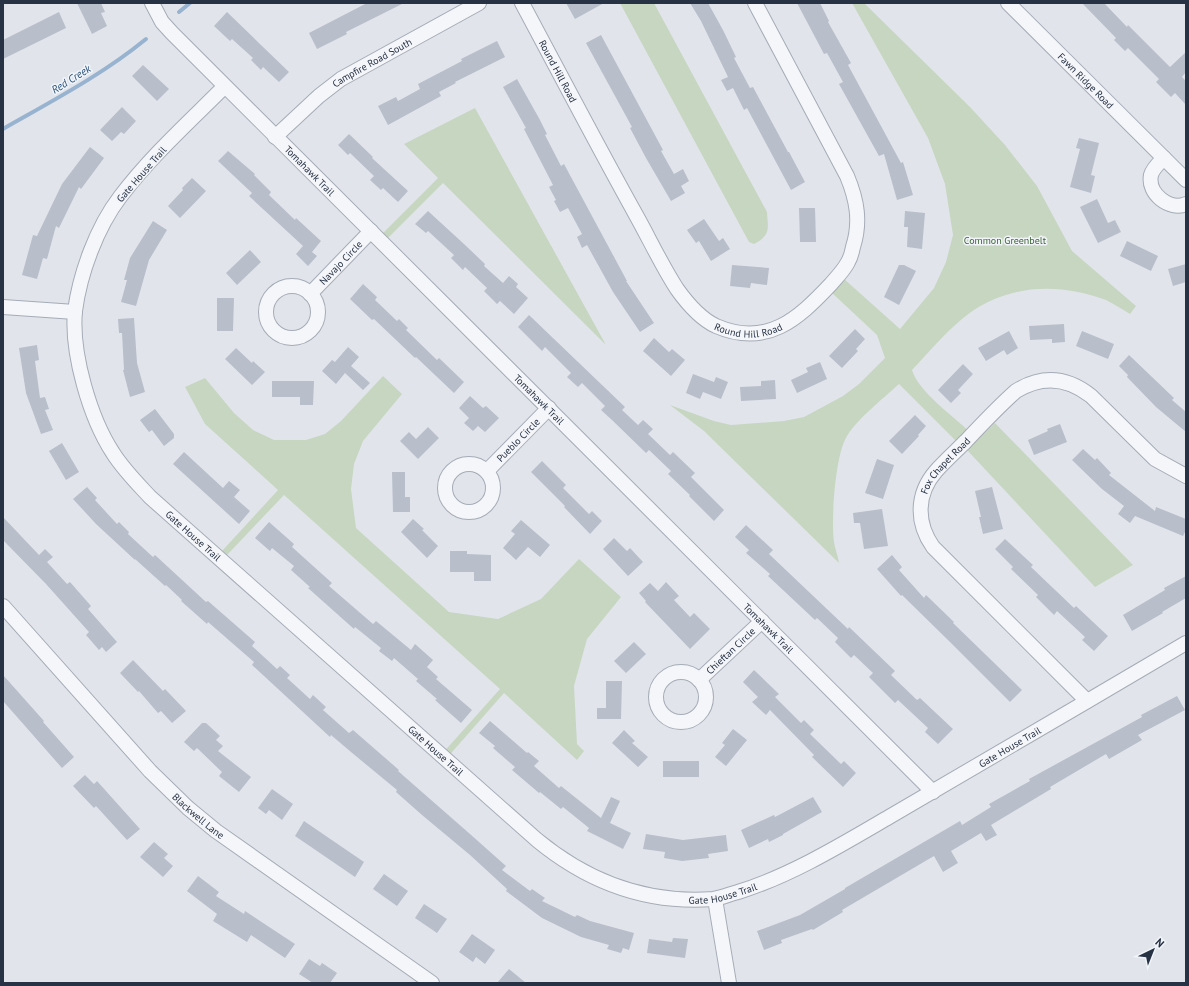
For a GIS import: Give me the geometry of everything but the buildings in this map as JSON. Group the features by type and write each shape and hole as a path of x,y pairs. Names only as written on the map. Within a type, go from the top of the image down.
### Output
{"street":[{"name":"Tomahawk Trail","path":"152,3 162,22 224,87 371,231 933,792"},
{"name":"Campfire Road South","path":"276,137 319,96 341,79 478,3"},
{"name":"Round Hill Road","path":"522,3 626,198 678,290 690,306 715,325 731,331 766,333 781,327 798,315 833,281 849,261 857,232 858,212 854,193 847,176 755,3"},
{"name":"Fawn Ridge Road","path":"1008,3 1186,180"},
{"name":"Gate House Trail","path":"224,87 160,151 119,198 101,228 89,256 80,286 75,312 76,335 80,366 89,403 100,431 113,454 130,476 150,497 556,855 578,869 603,882 630,891 658,897 715,899 752,888 790,871 859,835 1186,643"},
{"path":"1164,158 1155,167 1151,176 1152,187 1160,198 1171,206 1182,206 1186,204"},
{"name":"Navajo Circle","path":"310,294 371,231"},
{"path":"3,307 75,312"},
{"name":"Fox Chapel Road","path":"1087,701 934,547 925,535 921,522 922,501 925,490 936,472 1016,391 1025,385 1048,380 1060,381 1081,388 1156,459 1186,476"},
{"name":"Pueblo Circle","path":"487,470 548,408"},
{"name":"Blackwell Lane","path":"3,606 150,772 188,808 216,830 432,983"},
{"name":"Chieftan Circle","path":"699,680 762,621"},
{"path":"715,899 729,983"}],"green space":[{"path":"620,3 654,3 767,212 768,227 766,234 754,244 749,242"},
{"name":"Common Greenbelt","path":"852,3 864,3 970,107 1005,145 1037,186 1072,251 1136,306 1130,314 1106,300 1089,294 1054,289 1037,289 1020,291 1003,296 987,303 963,318 912,370 921,386 929,395 970,432 959,444 899,384 864,416 847,436 839,457 835,488 833,532 834,545 839,563 704,431 670,405 714,421 731,425 784,421 804,417 843,396 859,384 885,358 877,335 831,292 843,278 900,329 934,288 946,262 953,235 945,184 928,138"},
{"path":"475,108 606,345 443,183 386,240 381,235 438,178 404,144"},
{"path":"383,376 402,394 363,441 354,464 351,489 356,528 449,612 498,619 541,599 579,559 621,597 587,639 574,686 577,744 584,751 577,760 504,693 446,759 441,755 500,689 284,495 227,555 222,551 278,490 205,424 185,387 205,378 234,413 253,430 274,440 306,440 325,434 341,421"},
{"path":"995,423 1133,565 1095,587 967,450"}],"waterway":[{"name":"Red Creek","path":"179,12 190,3"},
{"name":"Red Creek","path":"3,129 94,76 146,39"}]}
